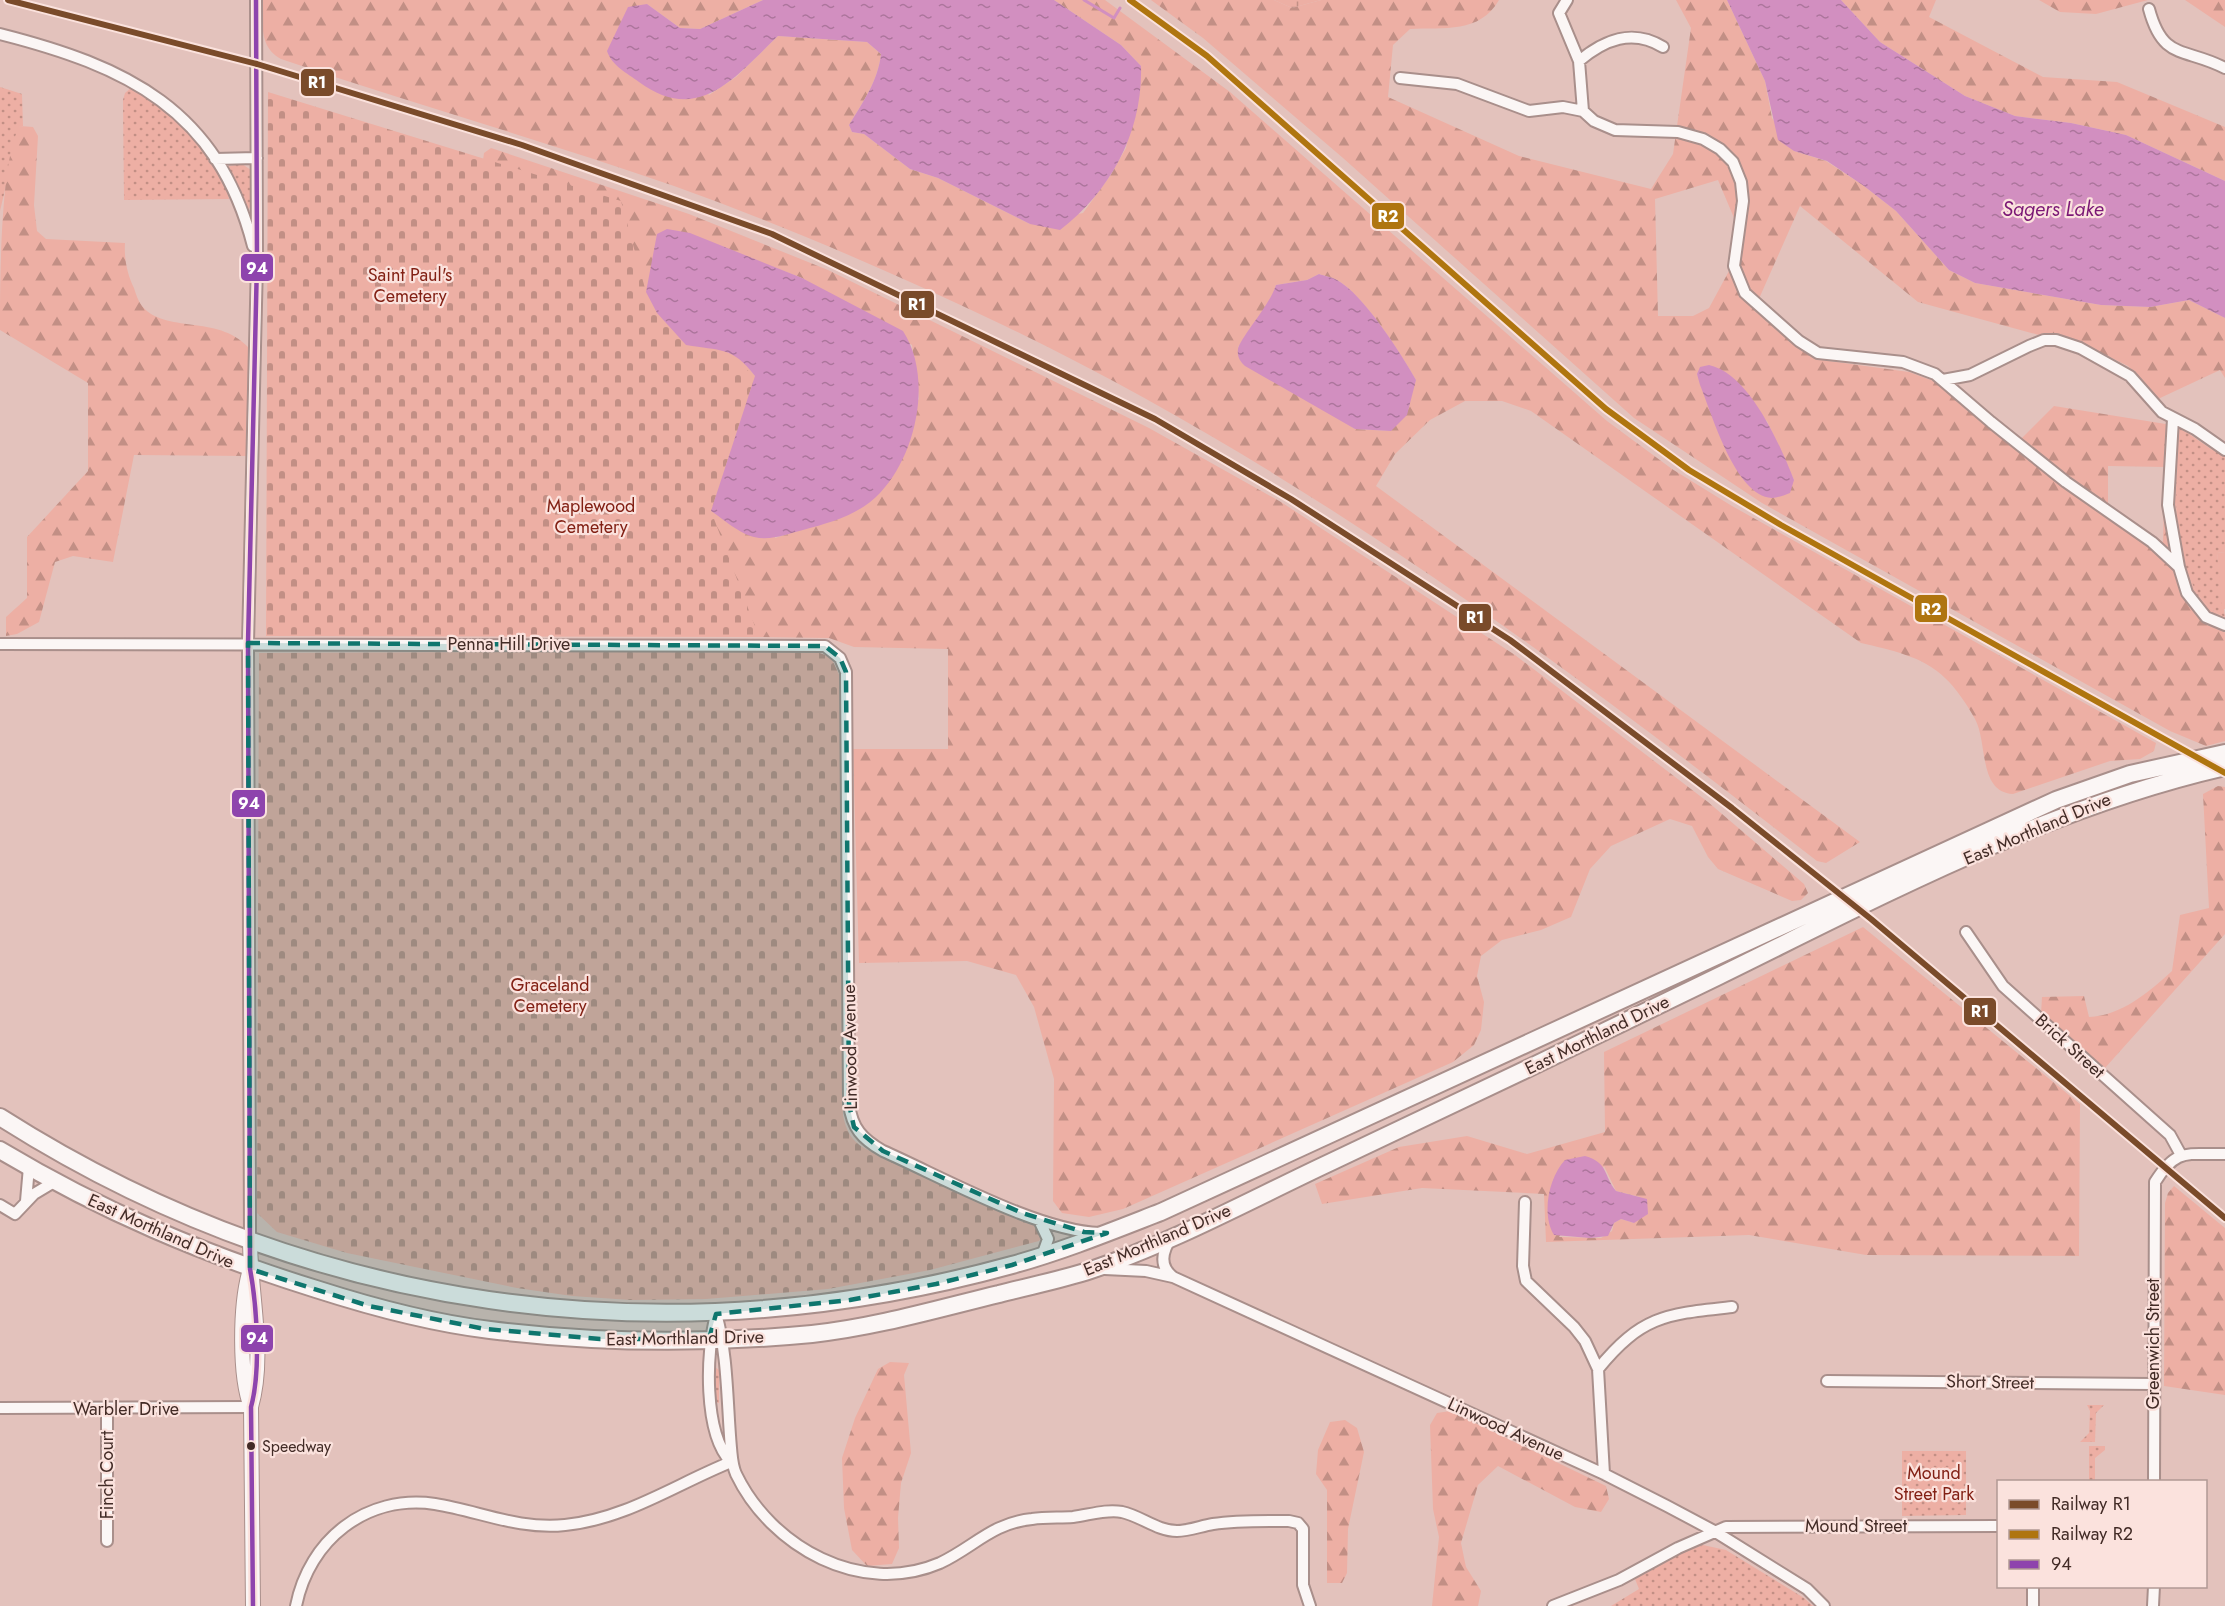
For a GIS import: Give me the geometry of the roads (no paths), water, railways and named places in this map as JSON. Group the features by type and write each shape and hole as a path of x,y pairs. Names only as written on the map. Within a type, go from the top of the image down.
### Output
{"highway":[{"name":"East Morthland Drive","path":"0,1118 109,1180 250,1240 333,1267 411,1287 501,1303 586,1311 716,1314 850,1300 936,1284 1042,1256 1107,1233 1246,1174 2056,800 2130,774 2225,753"},
{"name":"East Morthland Drive","path":"0,1150 54,1182 164,1236 250,1269 369,1306 485,1329 600,1340 716,1340 816,1333 896,1320 1090,1270 1172,1237 1566,1050 1830,921 2048,821 2136,789 2225,767"}],"main road":[{"path":"250,1240 250,1269 255,1296 256,1390 251,1407 253,1606"}],"street":[{"path":"250,1240 248,643 257,262 256,0"},
{"path":"1567,0 1559,13 1579,61 1583,111"},
{"path":"2150,9 2155,31 2167,46 2225,68"},
{"path":"0,34 98,63 157,97 181,117 215,159 245,219 257,262"},
{"path":"1579,61 1609,40 1649,38 1663,47"},
{"path":"1400,78 1457,84 1529,111 1563,107 1583,111 1594,121 1615,130 1678,132 1703,139 1727,155 1733,162 1741,182 1743,201 1734,266 1737,279 1745,293 1799,341 1818,353 1904,362 1935,374 2047,467 2152,542 2179,567"},
{"path":"215,159 257,158"},
{"path":"1943,380 1970,375 2029,346 2044,340 2056,340 2080,348 2130,375 2155,405 2173,419 2195,429 2225,450"},
{"path":"2173,419 2168,506 2179,567 2187,593 2206,617 2225,625"},
{"name":"Penna Hill Drive","path":"0,644 825,646 840,658 846,672 847,830"},
{"name":"Linwood Avenue","path":"847,830 849,1104 854,1127 866,1140 883,1151 1040,1220 1084,1232 1107,1233"},
{"name":"Brick Street","path":"1966,932 2003,986 2170,1135 2181,1155"},
{"path":"2181,1155 2225,1154"},
{"name":"Greenwich Street","path":"2154,1480 2152,1207 2155,1182 2173,1158 2181,1155"},
{"path":"26,1201 29,1167"},
{"path":"0,1205 15,1214 26,1201 54,1182"},
{"path":"1525,1202 1523,1266 1526,1281 1574,1327 1585,1341 1598,1369 1604,1474"},
{"path":"1040,1220 1048,1239 1042,1256"},
{"path":"1172,1237 1164,1248 1163,1263 1173,1277"},
{"name":"Linwood Avenue","path":"1090,1270 1130,1269 1173,1277 1604,1474 1714,1531 1807,1590 1824,1606"},
{"path":"1598,1369 1629,1335 1649,1322 1677,1313 1732,1307"},
{"path":"716,1314 713,1419 722,1453 731,1462 753,1503 778,1530 811,1554 843,1568 863,1573 881,1574 918,1570 954,1555 999,1527 1033,1518 1118,1511 1132,1514 1166,1530 1177,1531 1228,1522 1289,1521 1298,1523 1303,1529 1303,1585 1310,1606"},
{"name":"Short Street","path":"1827,1381 2153,1384"},
{"name":"Warbler Drive","path":"0,1408 251,1407"},
{"name":"Finch Court","path":"107,1409 107,1541"},
{"path":"296,1606 307,1570 317,1552 332,1534 347,1523 383,1507 401,1503 436,1504 512,1523 564,1525 609,1516 632,1508 731,1462"},
{"name":"Mound Street","path":"1553,1606 1619,1580 1714,1531 1742,1526 1997,1526"},
{"path":"2033,1588 2033,1606"},
{"path":"2153,1606 2154,1588"}],"water":[{"path":"763,0 1054,0 1121,45 1141,66 1140,90 1130,136 1109,178 1078,214 1060,230 1030,224 938,178 910,169 864,134 852,132 849,125 873,82 881,54 867,42 778,36 731,80 698,97 680,99 660,94 639,82 616,65 607,51 628,7 647,4 680,28 700,29"},
{"name":"Sagers Lake","path":"1727,0 1841,0 1880,42 1965,96 2015,116 2071,123 2126,135 2225,181 2225,318 2189,300 2150,307 2101,305 1975,283 1949,270 1896,211 1864,186 1827,161 1794,151 1778,140 1765,81"},
{"path":"667,229 690,233 802,278 903,331 912,350 917,370 919,392 917,415 903,458 893,477 872,501 844,517 773,538 754,537 743,533 711,511 755,376 747,366 732,355 686,345 657,313 646,292 657,234"},
{"path":"1319,274 1337,280 1358,298 1391,340 1416,380 1407,415 1391,431 1355,429 1245,366 1239,359 1240,344 1268,302 1276,285 1307,280"},
{"path":"1709,365 1724,371 1738,382 1762,413 1794,480 1790,493 1772,498 1759,494 1747,484 1736,469 1718,433 1697,374 1700,367"},
{"path":"1585,1156 1602,1166 1616,1191 1647,1199 1648,1214 1634,1223 1621,1219 1614,1223 1608,1236 1590,1238 1554,1235 1548,1217 1551,1186 1559,1167 1565,1160"}],"waterway":[{"path":"1084,0 1114,18 1120,8"}],"rail line":[{"name":"R1","path":"8,0 257,64 522,145 772,234 1155,419 1291,499 1510,640 1732,808 1871,919 2225,1218"},
{"name":"R2","path":"1130,0 1207,56 1606,409 1689,470 1781,525 2225,773"}],"place":[{"name":"Speedway","path":"251,1446"}],"park label":[{"name":"Saint Paul's Cemetery","path":"410,285"},
{"name":"Maplewood Cemetery","path":"591,516"},
{"name":"Graceland Cemetery","path":"550,995"},
{"name":"Mound Street Park","path":"1934,1483"}]}
